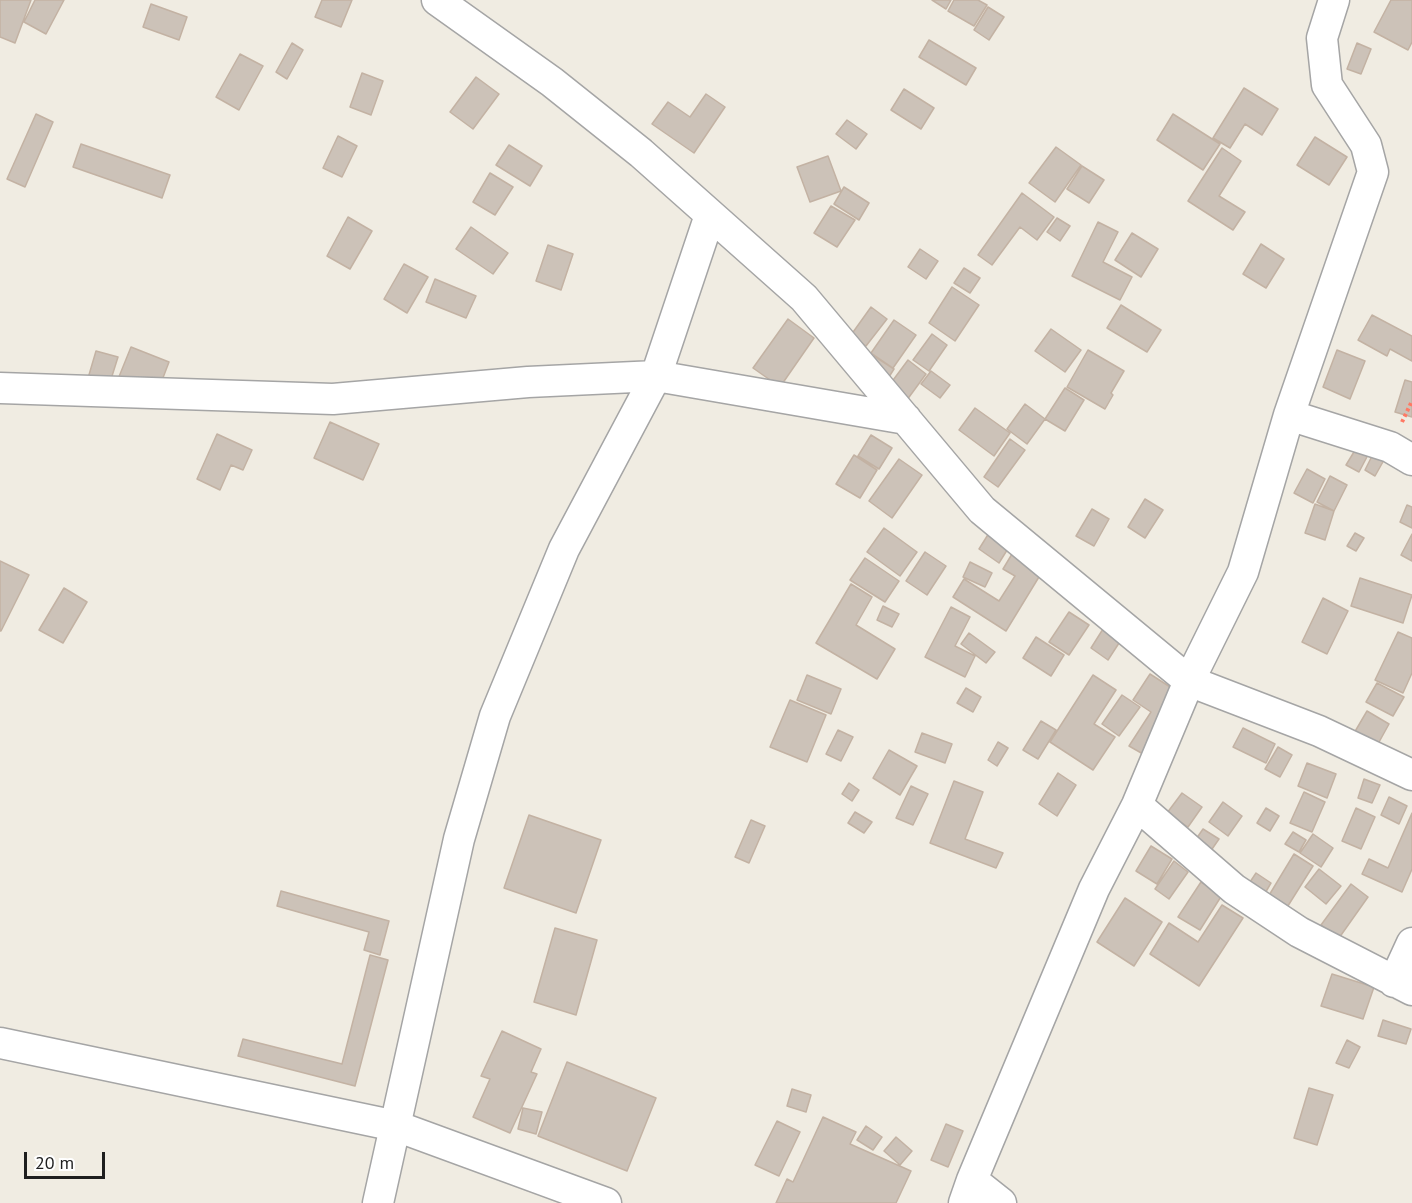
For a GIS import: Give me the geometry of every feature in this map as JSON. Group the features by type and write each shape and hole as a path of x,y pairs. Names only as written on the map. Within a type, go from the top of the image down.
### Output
{"street":[{"path":"437,0 561,89 641,153 804,298 982,510 1189,681 1319,731 1412,775"},
{"path":"1001,1203 968,1191 1094,889 1137,805 1189,681 1243,573 1289,415 1373,172 1366,145 1327,85 1322,39 1334,0"},
{"path":"378,1203 459,839 495,716 564,549 656,376 710,215"},
{"path":"0,388 333,399 528,382 656,376 906,419"},
{"path":"1289,415 1390,447 1412,460"},
{"path":"1137,805 1234,889 1299,932 1403,986 1412,943"},
{"path":"0,1043 396,1126 606,1203"}],"building":[{"path":"0,0 31,0 15,43 0,37"},
{"path":"35,0 64,0 46,34 24,22"},
{"path":"322,0 352,0 341,27 315,17"},
{"path":"932,0 951,0 946,9"},
{"path":"954,0 978,0 987,5 974,26 948,11"},
{"path":"1391,0 1412,0 1412,42 1408,50 1374,32"},
{"path":"151,4 187,17 179,40 143,27"},
{"path":"988,7 1004,17 989,40 974,30"},
{"path":"929,40 976,68 966,85 919,57"},
{"path":"292,43 303,50 287,79 276,72"},
{"path":"1357,43 1371,49 1361,74 1347,69"},
{"path":"240,54 263,66 239,110 216,97"},
{"path":"362,73 383,81 371,115 350,107"},
{"path":"476,77 499,94 473,129 450,112"},
{"path":"1244,88 1278,109 1262,135 1245,124 1230,148 1213,138"},
{"path":"904,89 934,108 921,129 891,110"},
{"path":"706,94 725,107 694,153 652,124 668,102 690,117"},
{"path":"36,114 53,122 25,187 7,179"},
{"path":"1173,114 1220,144 1203,170 1157,140"},
{"path":"847,120 867,134 856,149 836,134"},
{"path":"338,136 357,146 342,177 323,168"},
{"path":"1315,137 1347,157 1329,185 1297,165"},
{"path":"81,144 170,175 162,198 73,167"},
{"path":"509,145 542,166 530,186 496,165"},
{"path":"1056,147 1081,165 1055,202 1029,183"},
{"path":"1222,148 1241,161 1219,196 1245,212 1233,230 1188,201"},
{"path":"828,156 841,191 810,202 797,167"},
{"path":"1082,166 1104,180 1089,203 1067,189"},
{"path":"490,173 513,187 495,215 473,202"},
{"path":"844,187 869,203 859,220 834,204"},
{"path":"1022,193 1054,217 1037,240 1020,227 992,265 978,255"},
{"path":"831,206 855,220 837,247 814,233"},
{"path":"348,217 372,231 350,269 327,256"},
{"path":"1057,218 1070,226 1060,241 1047,232"},
{"path":"1098,222 1118,232 1103,262 1132,277 1120,300 1072,276"},
{"path":"471,227 508,253 493,274 456,249"},
{"path":"1132,233 1158,249 1141,277 1115,260"},
{"path":"1261,244 1284,259 1266,288 1243,274"},
{"path":"548,245 573,254 561,290 536,281"},
{"path":"920,249 938,261 926,279 908,267"},
{"path":"404,264 428,277 407,313 384,299"},
{"path":"964,268 980,278 970,293 954,283"},
{"path":"435,279 476,296 466,318 426,302"},
{"path":"952,287 979,305 955,341 929,323"},
{"path":"1121,305 1161,330 1147,352 1107,328"},
{"path":"871,307 887,319 866,346 851,335"},
{"path":"1372,315 1412,336 1412,361 1390,349 1387,356 1358,340"},
{"path":"788,319 814,338 780,387 753,368"},
{"path":"894,320 916,335 893,368 871,353"},
{"path":"1051,329 1081,350 1065,372 1035,351"},
{"path":"932,334 947,345 929,371 913,360"},
{"path":"131,347 169,362 153,404 114,389"},
{"path":"1088,350 1124,371 1105,409 1067,387"},
{"path":"1337,350 1365,361 1350,399 1323,387"},
{"path":"96,351 118,357 107,392 86,385"},
{"path":"874,356 894,369 887,380 867,367"},
{"path":"908,360 926,374 904,404 885,391"},
{"path":"931,371 950,385 940,398 921,384"},
{"path":"1405,380 1412,382 1412,417 1395,412"},
{"path":"1065,388 1084,400 1065,431 1045,419"},
{"path":"1025,404 1045,419 1027,444 1007,429"},
{"path":"975,408 1010,433 994,456 959,430"},
{"path":"330,422 379,444 363,480 314,458"},
{"path":"217,434 252,450 243,470 231,465 220,490 197,479"},
{"path":"871,435 892,448 879,469 858,456"},
{"path":"1010,439 1025,450 998,487 984,477"},
{"path":"1357,447 1369,453 1359,472 1346,465"},
{"path":"1373,454 1384,460 1375,476 1365,470"},
{"path":"854,455 877,470 860,498 836,484"},
{"path":"899,459 922,475 892,518 869,501"},
{"path":"1307,469 1325,479 1313,503 1294,493"},
{"path":"1330,476 1347,485 1334,511 1317,502"},
{"path":"1145,499 1163,510 1145,538 1128,527"},
{"path":"1315,504 1334,511 1325,540 1305,533"},
{"path":"1407,505 1412,507 1412,528 1400,522"},
{"path":"1092,509 1109,519 1094,546 1076,536"},
{"path":"884,528 917,552 900,576 867,552"},
{"path":"989,533 1009,547 999,563 979,549"},
{"path":"1355,533 1364,538 1356,551 1347,546"},
{"path":"1412,534 1412,561 1401,555"},
{"path":"925,552 946,566 927,595 906,581"},
{"path":"1012,554 1042,572 1006,631 953,597 964,579 999,601 1015,576 1003,569"},
{"path":"865,558 899,581 885,602 850,580"},
{"path":"0,561 29,575 1,631 0,631"},
{"path":"970,562 992,573 985,587 963,577"},
{"path":"1360,578 1412,595 1403,623 1351,606"},
{"path":"851,584 872,597 856,625 895,649 877,679 816,643"},
{"path":"64,588 87,602 63,643 39,630"},
{"path":"1323,598 1348,611 1327,654 1302,642"},
{"path":"883,606 899,614 892,627 877,620"},
{"path":"951,607 970,617 955,646 975,656 965,677 925,657"},
{"path":"1069,612 1089,625 1069,655 1049,642"},
{"path":"1103,629 1121,640 1108,660 1091,648"},
{"path":"1398,632 1412,638 1412,673 1403,693 1375,680"},
{"path":"969,633 995,652 986,663 961,644"},
{"path":"1036,637 1064,655 1051,676 1023,658"},
{"path":"1150,674 1181,694 1143,754 1129,746 1151,712 1133,700"},
{"path":"807,675 841,689 831,714 797,700"},
{"path":"1093,675 1116,690 1094,724 1115,737 1093,770 1050,742"},
{"path":"1377,683 1404,697 1393,716 1366,702"},
{"path":"966,688 981,697 973,712 957,703"},
{"path":"1122,695 1140,707 1119,736 1102,724"},
{"path":"790,700 826,715 807,762 770,747"},
{"path":"1367,711 1389,724 1373,753 1350,740"},
{"path":"1041,721 1056,730 1038,759 1023,750"},
{"path":"1243,728 1275,744 1266,763 1233,747"},
{"path":"838,730 853,737 841,761 826,754"},
{"path":"922,733 952,744 945,763 915,752"},
{"path":"998,742 1008,748 997,766 988,760"},
{"path":"1278,747 1292,755 1280,777 1265,769"},
{"path":"889,750 917,766 900,795 873,778"},
{"path":"1307,763 1336,774 1327,798 1298,786"},
{"path":"1058,773 1076,785 1057,816 1039,804"},
{"path":"1364,779 1380,785 1372,803 1358,798"},
{"path":"954,781 983,792 965,839 1003,853 996,868 930,843"},
{"path":"849,783 859,790 852,801 842,794"},
{"path":"911,786 928,794 913,825 896,818"},
{"path":"1304,792 1325,802 1312,832 1290,823"},
{"path":"1182,793 1202,807 1188,827 1167,813"},
{"path":"1389,797 1407,806 1399,824 1381,815"},
{"path":"1223,802 1242,816 1228,836 1209,822"},
{"path":"1266,808 1279,816 1270,831 1257,823"},
{"path":"1356,808 1375,817 1361,849 1342,841"},
{"path":"855,812 872,822 864,833 848,823"},
{"path":"1412,813 1412,869 1402,892 1362,874 1369,859 1388,868"},
{"path":"529,815 601,840 576,913 504,888"},
{"path":"751,820 765,826 749,863 735,857"},
{"path":"1203,829 1219,839 1210,852 1194,842"},
{"path":"1293,832 1306,840 1299,852 1285,844"},
{"path":"1313,834 1333,848 1321,867 1300,853"},
{"path":"1151,846 1172,859 1157,884 1136,871"},
{"path":"1294,854 1313,866 1286,909 1268,897"},
{"path":"1174,861 1188,872 1169,899 1155,889"},
{"path":"1319,869 1341,886 1326,904 1305,887"},
{"path":"1256,873 1271,883 1264,895 1248,885"},
{"path":"1201,882 1222,895 1200,930 1178,917"},
{"path":"1351,884 1368,897 1339,938 1321,925"},
{"path":"281,891 389,921 380,955 364,950 369,932 277,906"},
{"path":"1125,898 1162,922 1134,966 1097,942"},
{"path":"1222,905 1243,918 1199,986 1150,954 1169,923 1198,942"},
{"path":"555,928 597,940 576,1015 534,1002"},
{"path":"370,955 388,960 355,1086 238,1056 243,1039 342,1064"},
{"path":"1332,974 1374,987 1363,1019 1321,1006"},
{"path":"1383,1020 1411,1029 1406,1044 1378,1036"},
{"path":"502,1031 541,1049 531,1072 537,1074 510,1133 473,1117 490,1079 481,1076"},
{"path":"1347,1040 1360,1047 1349,1068 1336,1063"},
{"path":"567,1062 656,1098 627,1171 538,1136"},
{"path":"1309,1088 1333,1095 1317,1145 1294,1138"},
{"path":"792,1089 811,1095 806,1112 787,1106"},
{"path":"523,1108 542,1112 536,1134 518,1129"},
{"path":"823,1117 856,1132 850,1144 911,1171 896,1203 776,1203 787,1179 793,1182"},
{"path":"777,1121 800,1132 779,1176 755,1165"},
{"path":"946,1124 963,1131 948,1167 931,1160"},
{"path":"866,1126 882,1137 873,1150 857,1140"},
{"path":"896,1137 912,1151 900,1165 884,1151"}]}
